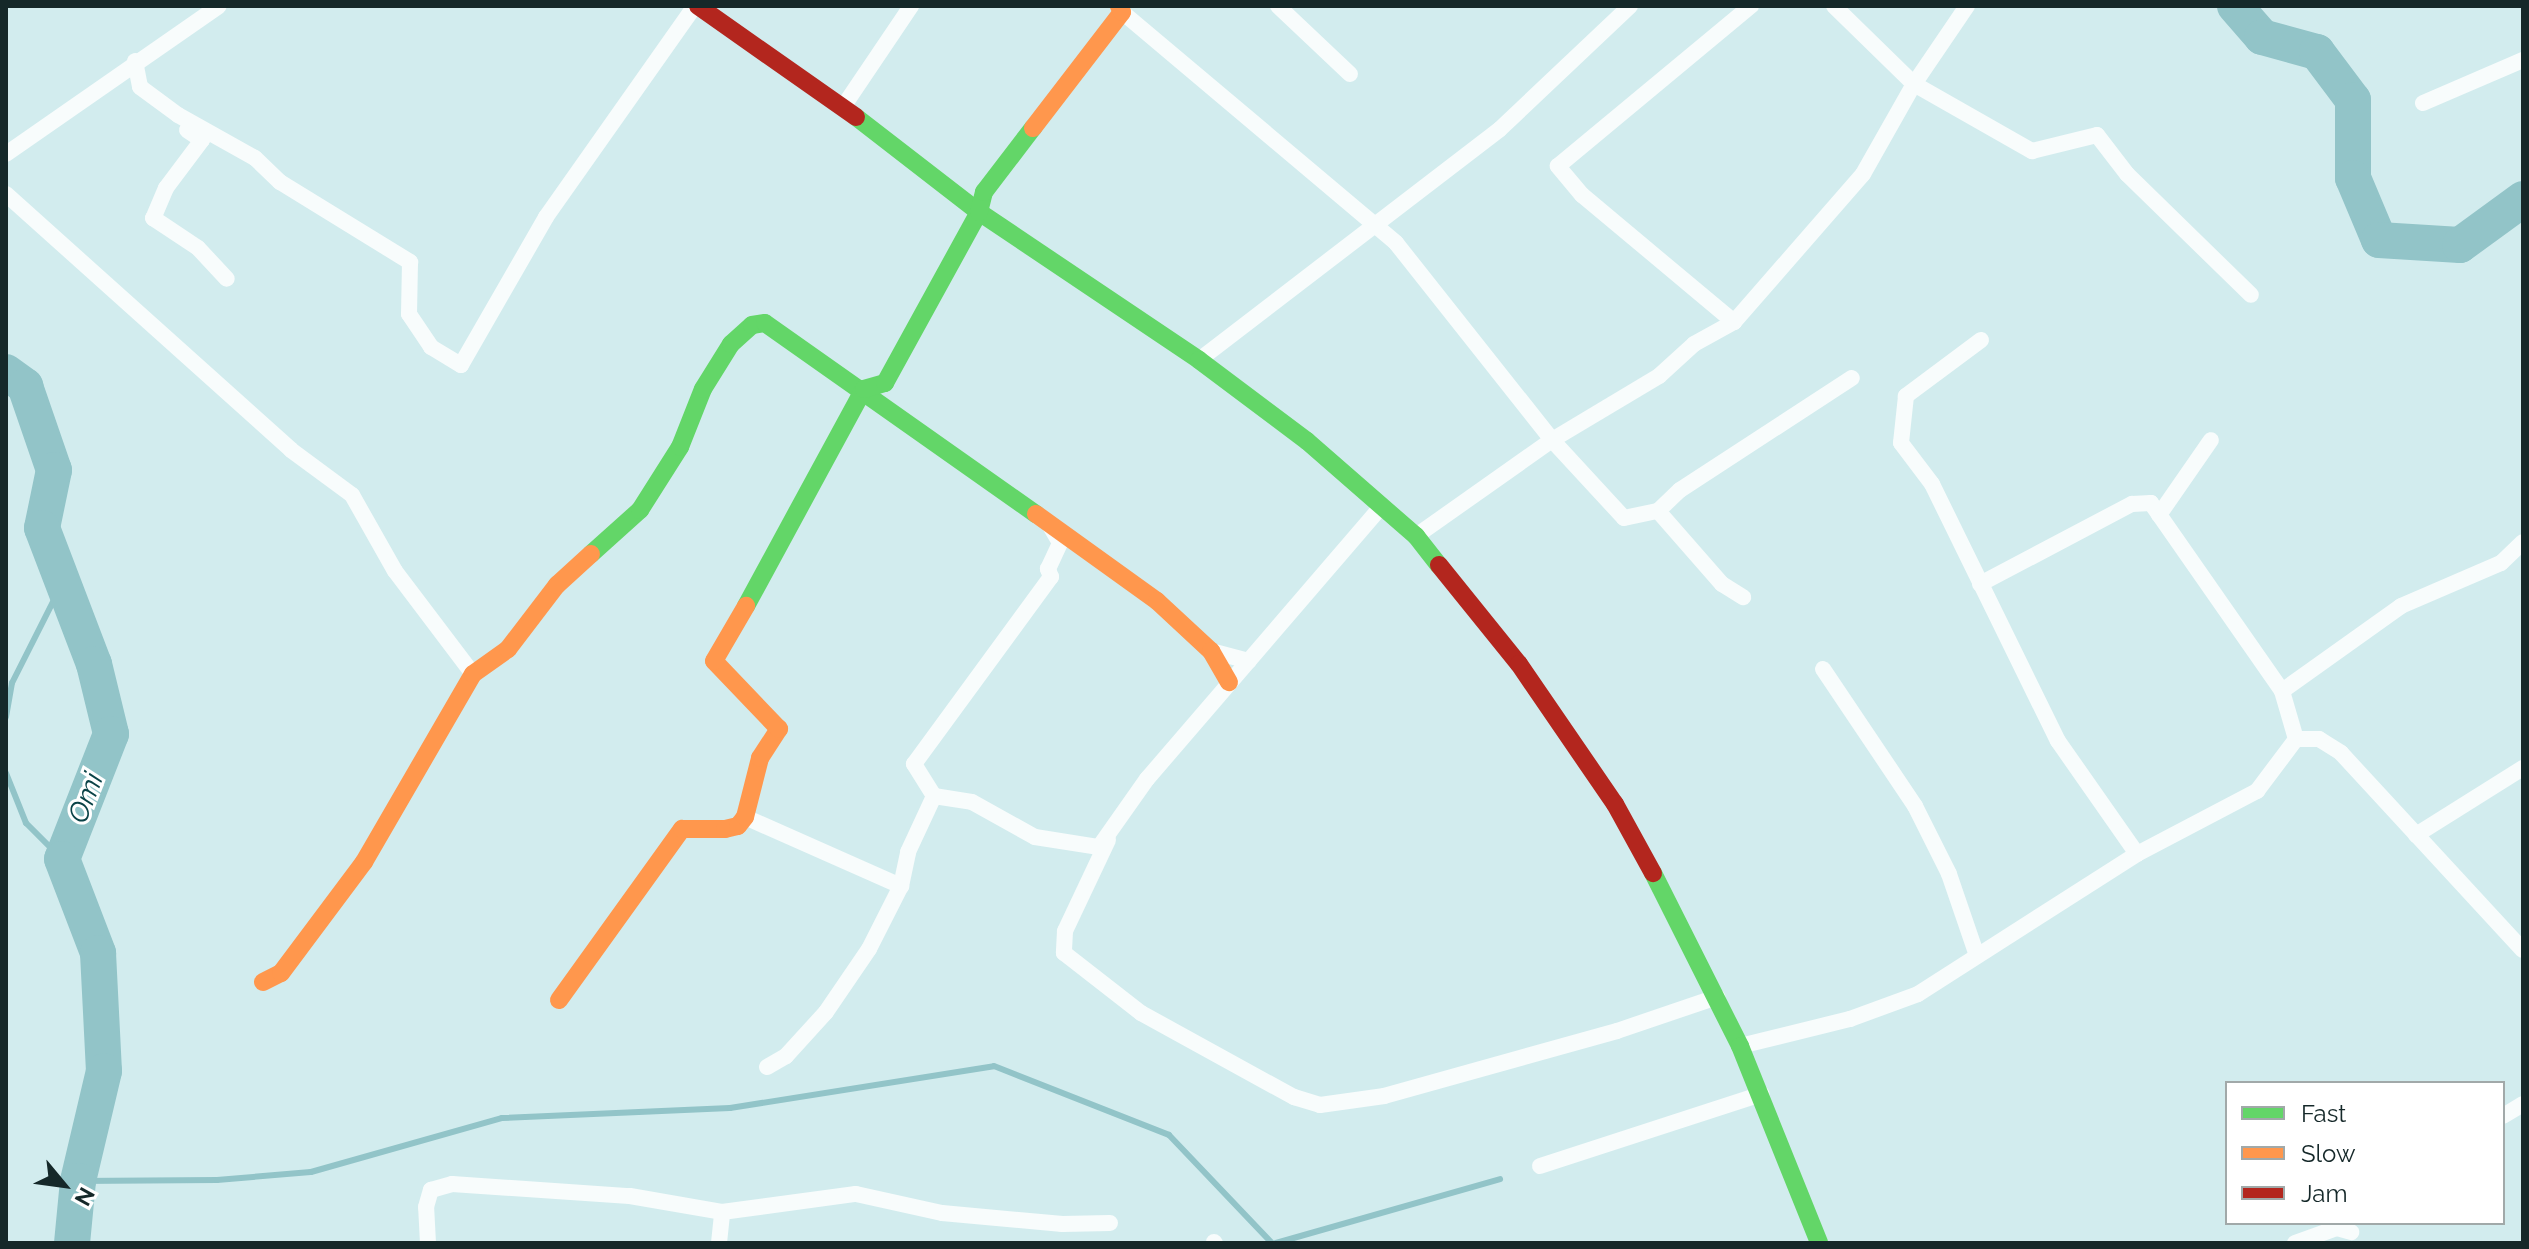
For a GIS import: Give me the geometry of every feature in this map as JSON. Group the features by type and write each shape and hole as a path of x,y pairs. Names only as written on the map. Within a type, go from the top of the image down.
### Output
{"street":[{"path":"6,154 135,61 219,6"},
{"path":"135,61 140,87 410,262 409,314 431,347 461,365 546,217 697,6 843,107 979,212 1199,360 1307,441 1416,536 1519,664 1615,804 1740,1046 1762,1094 1819,1243"},
{"path":"843,107 911,6"},
{"path":"1278,6 1350,74"},
{"path":"1199,360 1372,224 1500,129 1630,6"},
{"path":"1734,322 1582,195 1558,166 1751,6"},
{"path":"1834,6 1914,84 2032,151 2097,135 2127,174 2251,295"},
{"path":"1416,536 1552,440 1659,376 1694,344 1734,322 1863,174 1914,84 1967,6"},
{"path":"559,1000 682,829 725,829 738,826 745,817 760,758 779,729 714,661 815,487 864,389 885,383 979,212 984,192 1121,9 1396,243 1552,440 1624,518 1658,511 1680,490 1852,378"},
{"path":"2423,103 2523,60"},
{"path":"168,105 156,111 202,140 166,188 153,218 198,248 227,279"},
{"path":"6,194 291,450 352,495 395,571 473,674"},
{"path":"263,982 281,973 310,928 364,862 473,674 508,649 557,585 640,510 680,447 703,389 731,344 752,325 765,323 784,333 1047,521 1076,546 1157,601 1211,651 1229,682"},
{"path":"1981,340 1906,396 1901,443 1932,484 2058,741 2137,854"},
{"path":"2159,515 2211,440"},
{"path":"1980,584 2132,504 2151,503 2282,691 2296,739"},
{"path":"1076,546 914,764 934,796 972,802 1035,837 1099,847 1119,816 1229,682 1382,506"},
{"path":"1658,511 1722,584 1743,597"},
{"path":"1047,521 1060,543 1048,569 1051,577"},
{"path":"2282,691 2401,606 2501,563 2523,542"},
{"path":"1211,651 1249,661"},
{"path":"1823,669 1915,806 1949,874 1976,953"},
{"path":"1740,1046 1850,1019 1918,994 1976,953 2137,854 2257,791 2296,739"},
{"path":"2296,739 2319,739 2341,753 2523,950"},
{"path":"2416,835 2523,768"},
{"path":"767,1067 786,1056 826,1012 869,949 901,886 908,852 934,796"},
{"path":"1119,816 1065,931 1064,953 1141,1013 1320,1105 1384,1096 1617,1031 1717,997"},
{"path":"745,817 901,886"},
{"path":"1540,1166 1762,1094"},
{"path":"2505,1115 2523,1104"},
{"path":"428,1243 426,1207 431,1190 452,1184 630,1196 722,1212 856,1194 942,1213 990,1213 1047,1223 1110,1223"},
{"path":"719,1243 722,1212"},
{"path":"2295,1243 2337,1228 2353,1233"}],"waterway":[{"path":"2235,6 2262,37 2317,52 2353,100 2353,178 2379,240 2460,245 2523,199"},
{"name":"Omi","path":"6,372 25,386 54,470 42,528 94,664 111,734 62,859 98,953 104,1071 78,1181 72,1243"},
{"path":"6,717 12,683 61,586"},
{"path":"6,773 26,823 62,859"},
{"path":"78,1181 217,1180 311,1172 502,1118 730,1108 994,1066 1169,1135 1272,1243"},
{"path":"1276,1243 1500,1179"}],"traffic: fast":[{"path":"856,117 979,212 1199,360 1307,441 1416,536 1439,565"},
{"path":"746,606 864,389 885,383 979,212 984,192 1033,128"},
{"path":"591,554 640,510 680,447 703,389 731,344 752,325 765,323 1036,514"},
{"path":"1653,873 1740,1046 1819,1243"}],"traffic: slow":[{"path":"1033,128 1122,12 1119,6"},
{"path":"1036,514 1157,601 1211,651 1229,682"},
{"path":"263,982 281,973 364,862 473,674 508,649 557,585 591,554"},
{"path":"559,1000 682,829 725,829 738,826 745,817 760,758 779,729 714,661 746,606"}],"traffic: jam":[{"path":"698,6 856,117"},
{"path":"1439,565 1519,664 1615,804 1653,873"}]}
